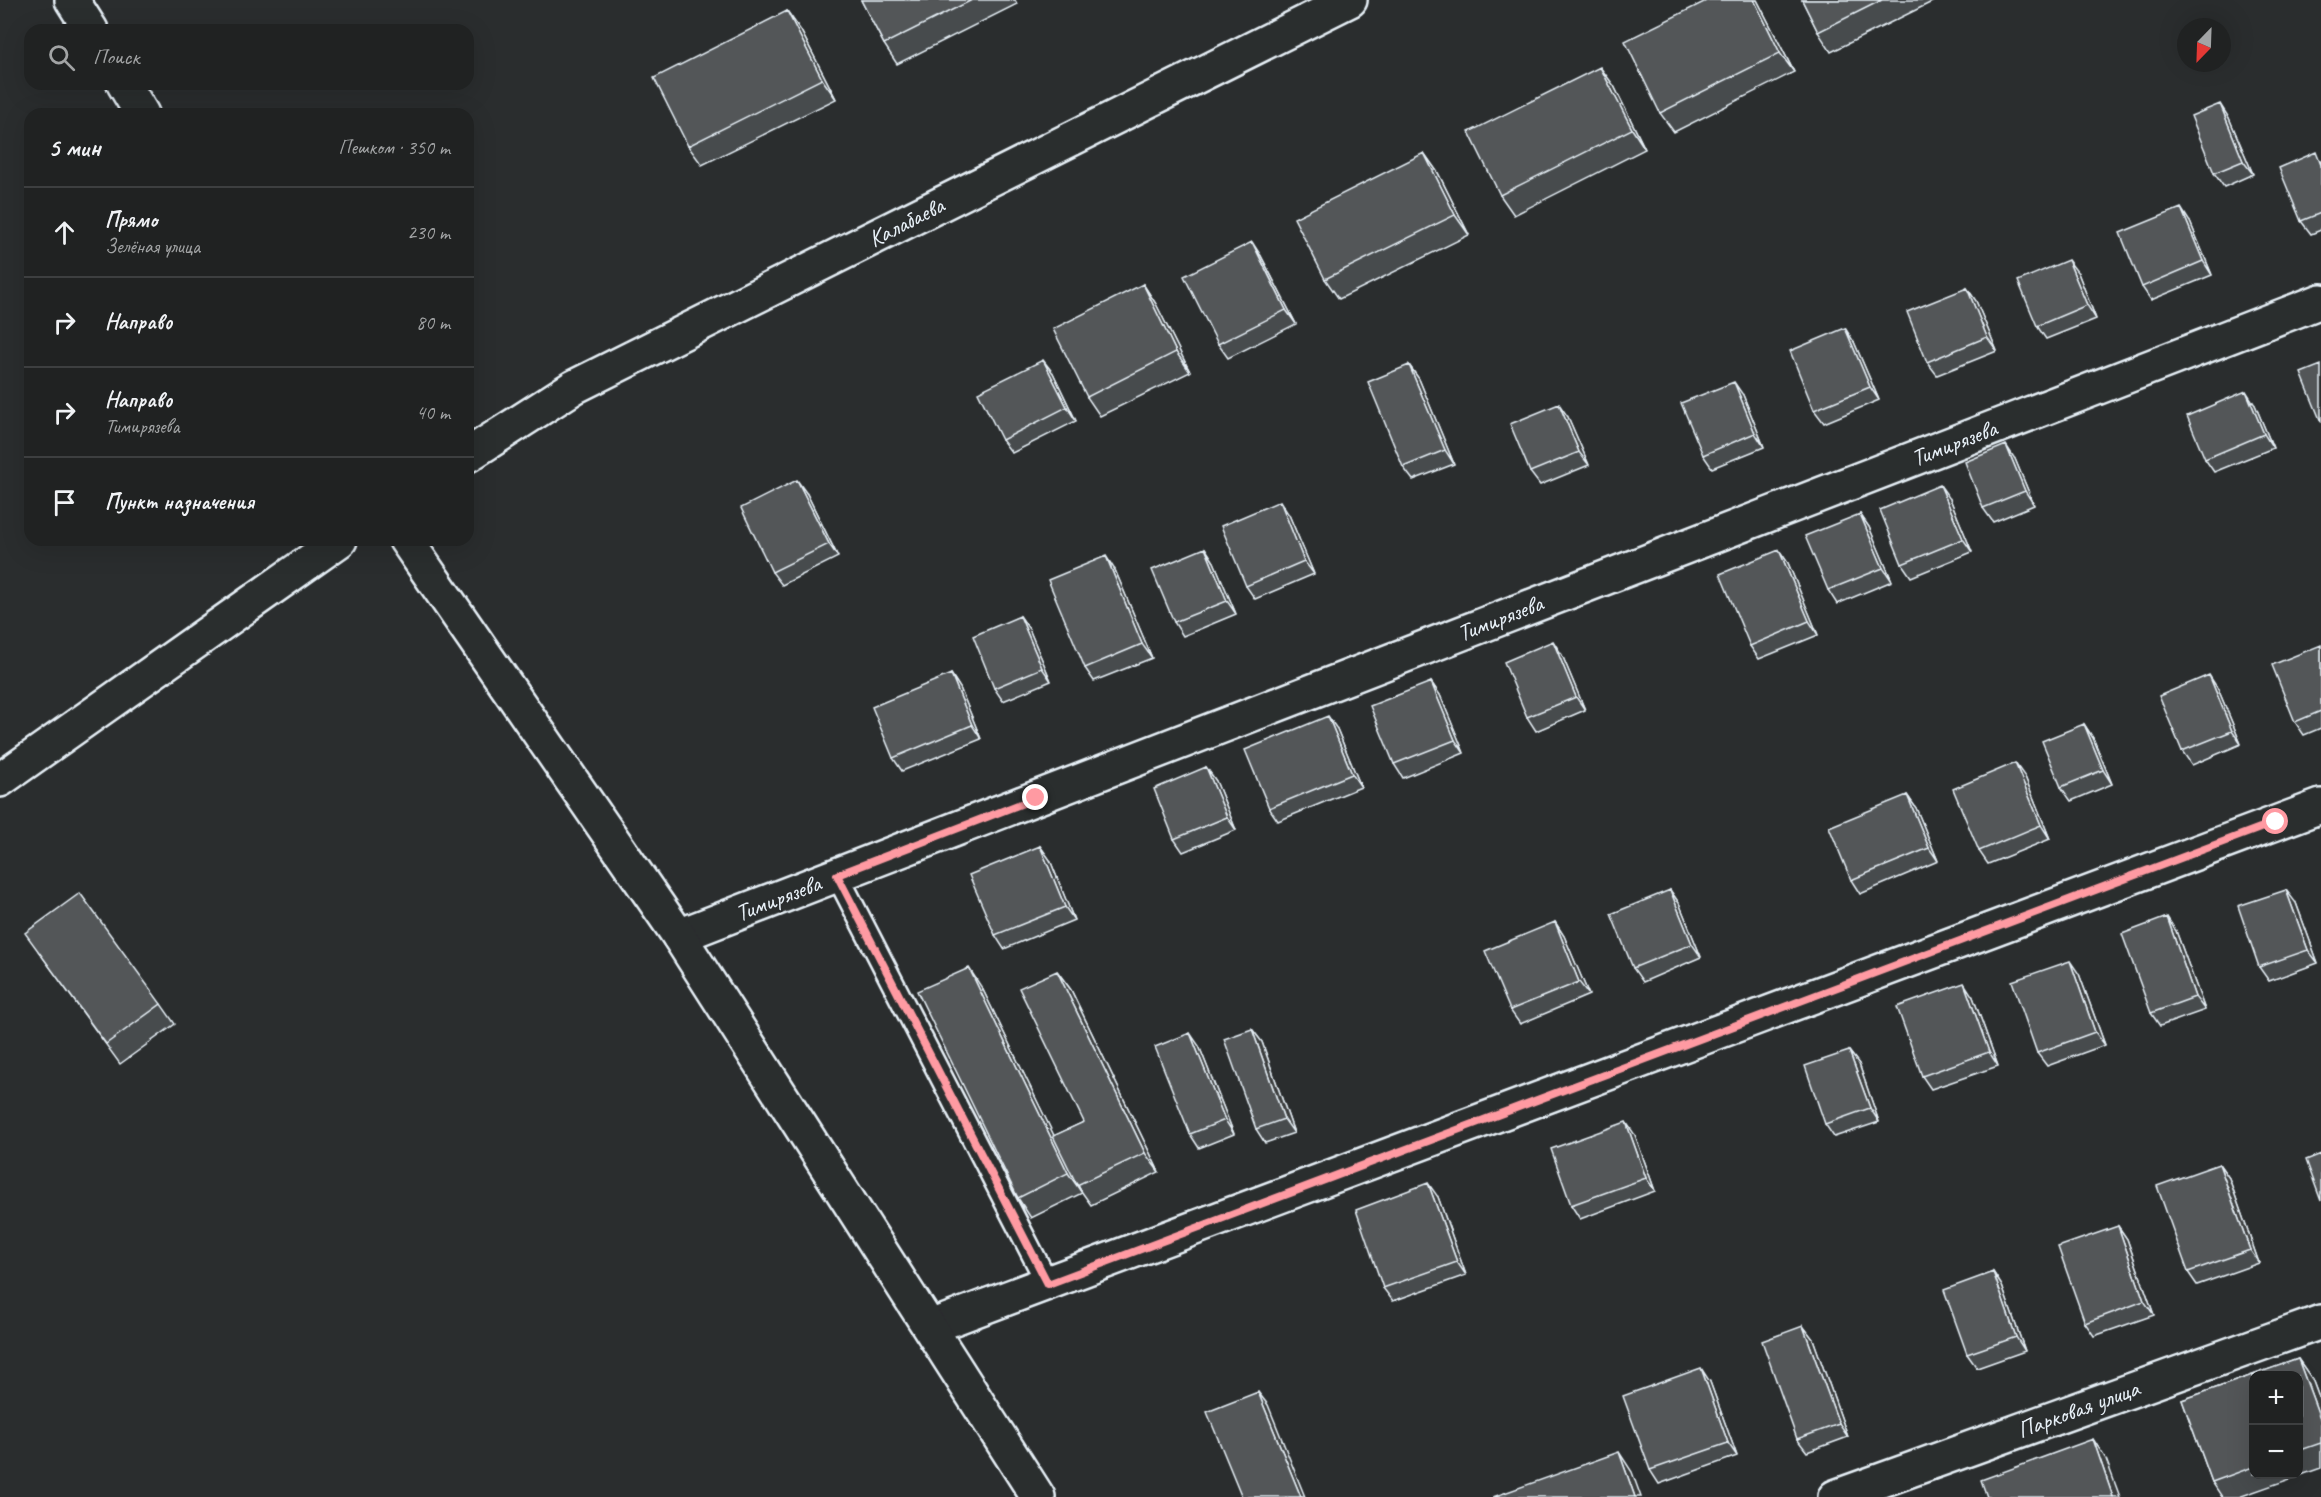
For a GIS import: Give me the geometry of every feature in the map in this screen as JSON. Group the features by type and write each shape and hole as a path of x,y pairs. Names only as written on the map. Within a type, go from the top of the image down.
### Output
{"main road":[{"name":"Калабаева","path":"474,451 574,387 1350,0"},
{"path":"128,90 138,108"},
{"name":"Тимирязева","path":"680,936 2321,301"},
{"path":"0,780 332,546"},
{"path":"410,546 680,936 1038,1497"},
{"path":"930,1327 2321,806"},
{"name":"Парковая улица","path":"1835,1497 2321,1322"}],"lane":[{"path":"837,875 1048,1284"}],"building":[{"path":"861,0 972,0 884,44"},
{"path":"1708,0 1754,0 1780,53 1660,113 1625,41"},
{"path":"1802,0 1882,0 1818,32"},
{"path":"787,11 822,79 688,146 654,78"},
{"path":"1600,67 1632,129 1500,195 1469,132"},
{"path":"2220,104 2243,161 2214,173 2191,116"},
{"path":"2316,152 2321,165 2321,213 2301,221 2279,168"},
{"path":"1424,153 1455,215 1325,279 1294,218"},
{"path":"2181,208 2203,261 2142,287 2120,233"},
{"path":"1252,242 1286,310 1218,344 1184,276"},
{"path":"2068,260 2087,305 2037,326 2018,281"},
{"path":"1143,284 1176,352 1087,397 1053,329"},
{"path":"1967,288 1987,337 1927,362 1907,312"},
{"path":"1845,328 1870,387 1814,410 1790,351"},
{"path":"1043,360 1067,407 1002,440 978,392"},
{"path":"1409,365 1445,450 1403,467 1368,382"},
{"path":"2321,365 2321,422 2301,373"},
{"path":"1734,382 1755,433 1703,455 1681,403"},
{"path":"2246,391 2264,434 2205,459 2187,416"},
{"path":"1559,404 1579,452 1530,472 1510,424"},
{"path":"2006,445 2025,491 1983,508 1965,462"},
{"path":"797,480 829,544 772,572 741,508"},
{"path":"1940,485 1963,539 1902,564 1880,510"},
{"path":"1280,501 1304,561 1246,586 1221,526"},
{"path":"1860,514 1883,568 1828,590 1805,536"},
{"path":"1205,548 1227,601 1174,622 1152,570"},
{"path":"1779,550 1809,621 1750,646 1720,574"},
{"path":"1106,556 1142,644 1085,668 1048,580"},
{"path":"1020,616 1042,668 994,688 973,636"},
{"path":"1553,641 1576,697 1527,717 1504,662"},
{"path":"2321,645 2321,711 2295,722 2272,665"},
{"path":"951,674 972,725 893,758 872,707"},
{"path":"2209,675 2232,731 2182,751 2159,696"},
{"path":"1431,682 1455,740 1394,764 1370,706"},
{"path":"1328,716 1352,774 1269,808 1245,750"},
{"path":"2084,724 2103,770 2061,787 2042,741"},
{"path":"2015,763 2041,825 1979,851 1953,789"},
{"path":"1206,767 1227,817 1174,839 1154,789"},
{"path":"1907,795 1929,848 1851,880 1829,827"},
{"path":"1040,846 1065,907 995,935 969,875"},
{"path":"1670,890 1692,944 1633,968 1611,914"},
{"path":"2286,890 2308,950 2259,967 2238,906"},
{"path":"80,893 161,1004 106,1044 25,933"},
{"path":"2167,917 2195,997 2151,1013 2122,934"},
{"path":"1555,922 1579,982 1510,1010 1485,951"},
{"path":"2070,961 2095,1032 2037,1053 2012,981"},
{"path":"969,968 1068,1173 1018,1198 917,991"},
{"path":"1057,971 1145,1153 1077,1185 1053,1136 1084,1122 1019,988"},
{"path":"1964,983 1989,1052 1922,1076 1897,1007"},
{"path":"1252,1029 1284,1119 1256,1129 1224,1039"},
{"path":"1190,1033 1225,1120 1190,1134 1155,1047"},
{"path":"1849,1051 1870,1108 1825,1124 1805,1066"},
{"path":"1626,1122 1646,1178 1571,1205 1551,1149"},
{"path":"2321,1154 2321,1201 2306,1160"},
{"path":"2219,1164 2250,1250 2188,1272 2157,1186"},
{"path":"1428,1183 1457,1262 1383,1288 1356,1210"},
{"path":"2118,1226 2144,1301 2085,1323 2058,1247"},
{"path":"1993,1272 2016,1337 1967,1354 1944,1290"},
{"path":"1803,1326 1839,1424 1797,1439 1762,1341"},
{"path":"2298,1359 2302,1371 2264,1371"},
{"path":"1701,1368 1728,1443 1650,1470 1623,1396"},
{"path":"2303,1372 2321,1421 2321,1443 2303,1449"},
{"path":"2249,1376 2249,1468 2212,1482 2182,1400"},
{"path":"1258,1392 1301,1497 1242,1497 1207,1412"},
{"path":"2093,1439 2113,1497 1987,1497 1981,1480"},
{"path":"1619,1452 1635,1497 1493,1497"}],"route":[{"path":"1036,798 837,875 1048,1284 2276,822"}]}
